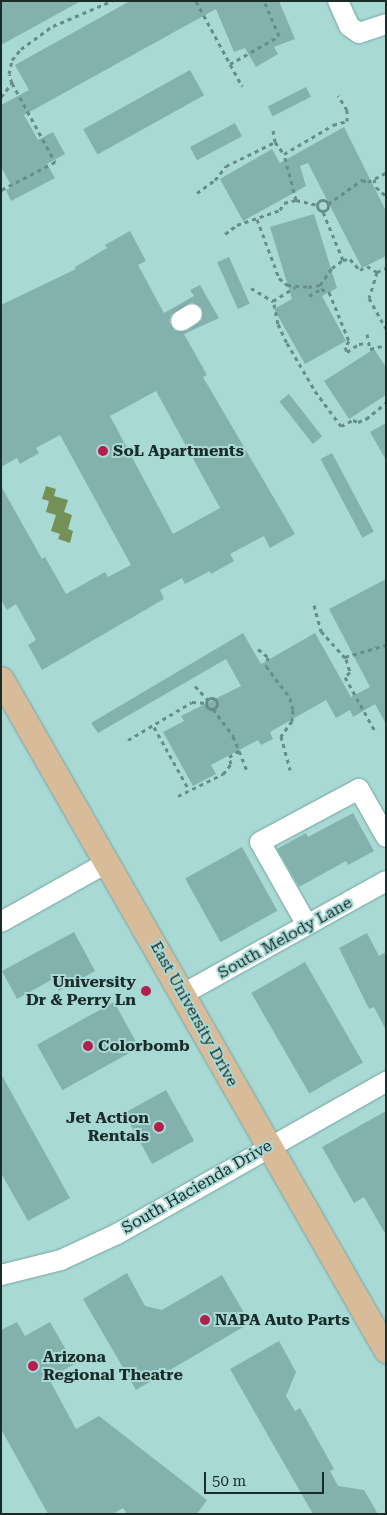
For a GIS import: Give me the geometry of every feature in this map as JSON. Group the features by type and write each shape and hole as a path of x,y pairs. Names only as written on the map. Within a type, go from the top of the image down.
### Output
{"main road":[{"name":"East University Drive","path":"1,679 108,862 385,1348"}],"street":[{"path":"338,1 349,26 359,33 386,24"},
{"path":"307,925 260,842 360,788 386,837"},
{"path":"1,922 108,862"},
{"name":"South Melody Lane","path":"183,994 386,881"},
{"name":"South Hacienda Drive","path":"1,1275 74,1255 386,1082"}],"path":[{"path":"1,185 2,190 55,162 12,83 9,74 12,60 21,49 53,26 112,1"},
{"path":"196,1 242,86"},
{"path":"230,64 279,36 264,1"},
{"path":"1,97 12,83"},
{"path":"284,154 333,125 347,121 346,110 338,95"},
{"path":"273,130 274,142 284,154 296,200"},
{"path":"197,193 215,180 219,171 274,142"},
{"path":"323,212 328,209 328,204 362,180 368,182 386,173"},
{"path":"374,179 376,187 386,196"},
{"path":"225,234 237,225 280,210 284,203 296,200 318,205 323,212 343,260"},
{"path":"318,205 322,201 328,204"},
{"path":"257,219 279,278 295,287"},
{"path":"273,302 295,287 320,284 332,268 343,260 350,259 360,270 368,266 377,272"},
{"path":"386,268 377,272 369,298 386,329"},
{"path":"320,284 321,289"},
{"path":"251,288 273,302 280,303"},
{"path":"309,296 321,289"},
{"path":"321,289 329,292 341,321 349,341 345,347 347,352 359,344 367,343"},
{"path":"273,302 278,324 287,343 341,426 353,420 358,422 366,419 386,403"},
{"path":"367,334 367,343 370,349 386,346"},
{"path":"314,605 321,631 345,657 350,672 345,677 376,733"},
{"path":"345,657 386,645"},
{"path":"258,648 268,657 266,666 290,698 293,710 292,720 281,736 290,770"},
{"path":"195,686 208,701 208,708 213,709 240,750 247,771"},
{"path":"128,740 154,727 156,722 192,702 214,699 217,702 213,709"},
{"path":"154,727 189,790"},
{"path":"178,796 228,770 229,757 240,750"}],"shaded area":[{"path":"46,486 56,489 54,496 68,500 64,512 72,515 68,529 73,531 70,543 58,539 60,534 51,531 56,515 46,512 49,501 42,499"}],"building":[{"path":"1,1 81,1 1,45"},
{"path":"130,1 279,1 295,39 274,47 278,54 256,67 245,48 234,52 216,9 24,115 38,140 53,132 65,154 47,164 55,178 11,201 6,190 12,187 1,167 1,105 29,90 15,65"},
{"path":"190,70 204,95 97,155 83,129"},
{"path":"306,87 311,97 273,116 268,107"},
{"path":"235,123 242,136 197,160 190,147"},
{"path":"344,127 386,211 386,256 362,268 308,163 300,166 306,186 243,221 220,179 272,149 280,163"},
{"path":"314,214 337,288 322,296 346,341 305,364 274,309 292,299 270,227"},
{"name":"SoL Apartments","path":"130,231 146,261 138,265 164,313 194,296 190,290 200,285 219,318 184,334 207,375 203,377 295,534 270,548 264,536 230,554 234,561 211,574 210,571 185,584 182,578 160,590 164,599 42,670 28,645 36,640 16,604 7,610 1,600 1,486 42,559 45,557 66,594 105,572 108,577 131,565 60,435 36,448 39,453 20,464 17,458 1,467 1,305 76,269 75,267 107,248 105,245","holes":["192,302 202,308 202,320 187,331 175,331 169,322 171,315","156,391 220,508 173,534 110,416"]},
{"path":"229,257 250,304 238,309 217,262"},
{"path":"374,349 386,367 386,395 349,419 324,381"},
{"path":"289,394 322,437 313,444 280,401"},
{"path":"386,423 386,460 370,432"},
{"path":"332,453 374,532 362,538 321,459"},
{"path":"386,579 386,724 375,704 353,717 350,710 336,718 326,700 270,732 273,739 261,745 258,740 211,765 216,774 193,786 163,732 184,721 181,716 241,686 226,659 98,733 91,723 243,633 261,664 315,633 351,697 370,687 329,609"},
{"path":"353,813 374,851 348,865 346,861 299,887 277,849 306,833 308,837"},
{"path":"242,847 277,911 221,942 185,879"},
{"path":"74,932 95,971 59,991 53,979 17,999 2,971"},
{"path":"367,933 379,956 386,952 386,1030 374,1007 369,1009 339,948"},
{"path":"305,962 363,1062 309,1093 251,993"},
{"name":"Colorbomb","path":"114,1002 139,1047 62,1090 37,1045"},
{"path":"1,1074 70,1198 28,1221 1,1173"},
{"name":"Jet Action Rentals","path":"166,1090 194,1141 152,1164 124,1113"},
{"path":"386,1111 386,1235 364,1197 354,1203 322,1147"},
{"path":"127,1273 145,1306 162,1310 222,1275 250,1323 136,1390 83,1299"},
{"path":"17,1322 25,1336 50,1322 74,1364 49,1379 76,1429 99,1416 207,1500 197,1514 127,1514 123,1508 113,1514 48,1514 1,1429 1,1330"},
{"path":"279,1341 296,1372 286,1396 295,1411 300,1408 334,1469 330,1471 338,1486 364,1490 378,1514 313,1514 230,1369"}],"place":[{"name":"SoL Apartments","path":"103,451"},
{"name":"University Dr & Perry Ln","path":"146,991"},
{"name":"Colorbomb","path":"88,1046"},
{"name":"Jet Action Rentals","path":"159,1127"},
{"name":"NAPA Auto Parts","path":"205,1320"},
{"name":"Arizona Regional Theatre","path":"33,1366"}]}
